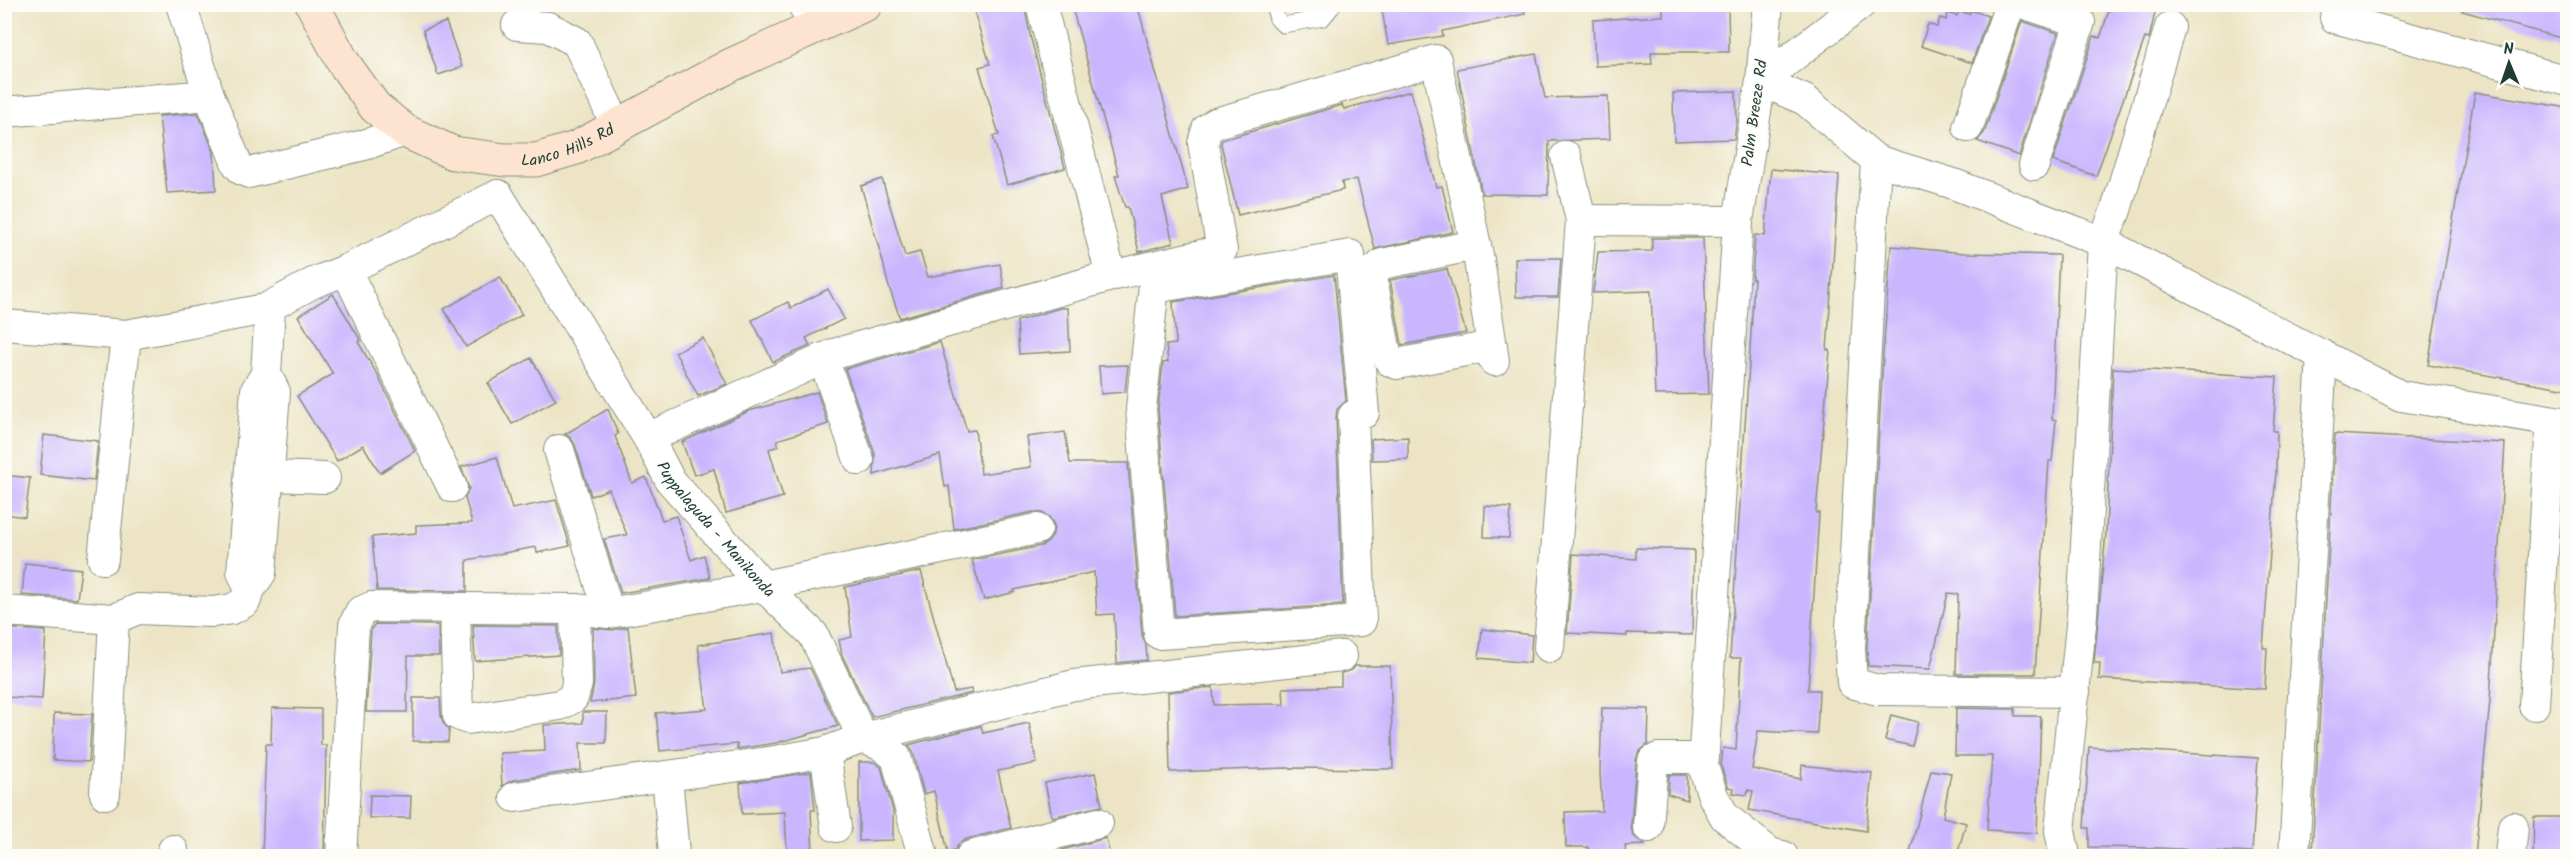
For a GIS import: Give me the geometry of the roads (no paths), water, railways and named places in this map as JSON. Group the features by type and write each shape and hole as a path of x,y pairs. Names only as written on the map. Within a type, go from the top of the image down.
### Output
{"street":[{"path":"181,4 209,95 237,164 242,170 249,173 364,145 405,131"},
{"name":"Lanco Hills Rd","path":"312,4 343,62 375,107 405,131 453,153 505,160 536,160 576,148 731,65 808,16 866,4"},
{"path":"1041,4 1112,276"},
{"name":"Palm Breeze Rd","path":"1768,4 1761,81 1738,221 1703,766 1713,796 1725,817 1770,853 1783,856"},
{"path":"1861,4 1761,81 1805,100 1876,160 1951,183 2103,242 2401,396 2559,422 2534,705"},
{"path":"1968,127 2010,4"},
{"path":"2025,4 2080,22 2034,165"},
{"path":"2337,4 2335,18 2568,81"},
{"path":"517,25 548,27 577,42 616,127"},
{"path":"2065,856 2060,831 2075,692 2103,242 2116,210 2170,27"},
{"path":"1155,277 1222,250 1203,142 1207,129 1216,123 1436,60 1476,245 1493,354 1397,364 1390,361 1386,353 1373,284 1373,272 1382,264 1476,245"},
{"path":"4,112 209,95"},
{"path":"1550,647 1581,220 1566,156"},
{"path":"4,325 126,335 270,307 498,195 505,160"},
{"path":"1876,160 1850,648 1852,683 1878,690 2075,692"},
{"name":"Puppalaguda - Manikonda","path":"498,195 648,438 670,480 763,586 813,634 863,738"},
{"path":"1581,220 1738,221"},
{"path":"648,438 823,358 1112,276 1155,277 1350,255 1364,413 1353,416 1361,621 1159,634 1142,409 1155,277"},
{"path":"346,270 452,487"},
{"path":"4,611 114,619 138,609 213,612 232,609 245,602 250,589 242,572 255,531 259,476 256,390 266,375 270,307"},
{"path":"103,559 126,335"},
{"path":"2294,856 2322,355"},
{"path":"823,358 859,460"},
{"path":"559,450 609,613"},
{"path":"259,476 325,478"},
{"path":"341,856 354,625 360,612 371,606 575,609 609,613 763,586 1037,529"},
{"path":"455,608 458,715 468,719 560,705 573,698 577,684 575,609"},
{"path":"105,794 114,619"},
{"path":"515,797 825,752 863,738 1074,685 1342,656"},
{"path":"863,738 882,746 896,757 923,856"},
{"path":"825,752 836,827"},
{"path":"1648,827 1653,761 1658,758 1704,758"},
{"path":"667,776 674,854"},
{"path":"972,856 1098,823"}],"lane":[{"path":"1273,4 1277,19 1283,25 1323,18 1332,7 1331,4"}]}
